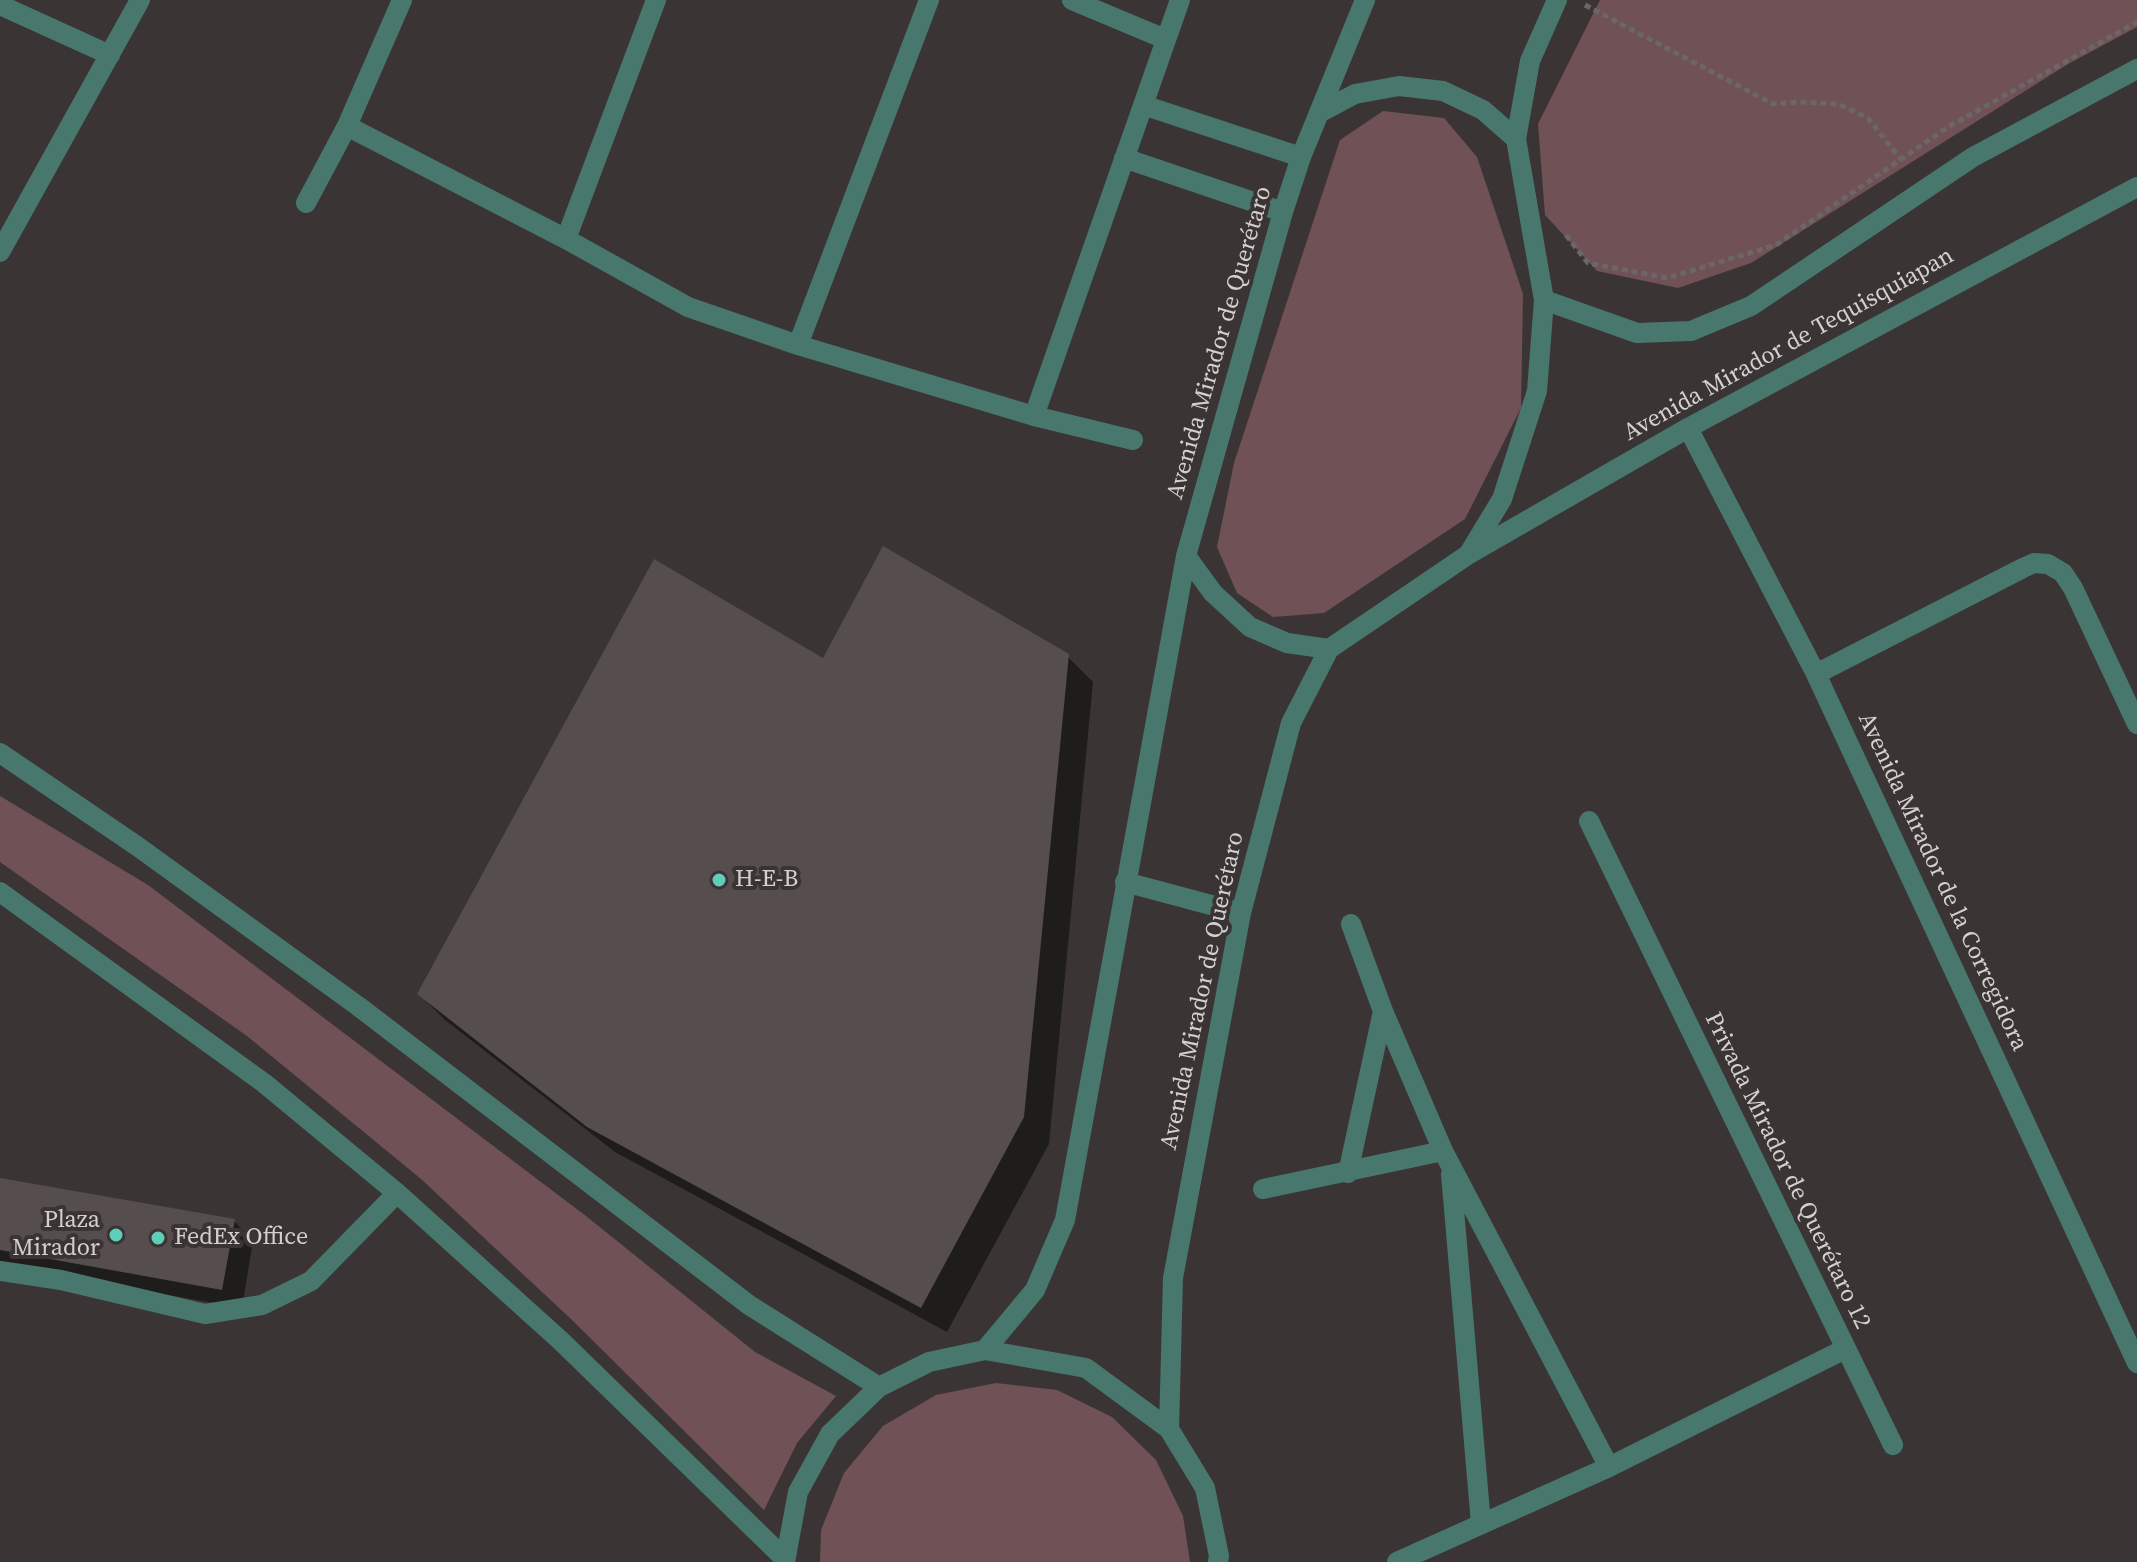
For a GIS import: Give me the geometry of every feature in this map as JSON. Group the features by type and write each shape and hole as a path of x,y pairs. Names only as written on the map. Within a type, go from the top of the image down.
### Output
{"street":[{"path":"0,252 140,0"},
{"path":"306,203 347,126 402,0"},
{"path":"566,239 656,0"},
{"path":"798,345 929,0"},
{"path":"1072,0 1165,39"},
{"path":"1034,416 1180,0"},
{"name":"Avenida Mirador de Querétaro","path":"985,1350 1035,1290 1065,1220 1186,556 1283,212 1301,157 1365,0"},
{"name":"Avenida Mirador de Querétaro","path":"1169,1429 1173,1278 1241,913 1291,723 1329,649 1469,554 1502,499 1537,391 1544,300 1516,139 1530,61 1557,0"},
{"path":"0,5 110,55"},
{"path":"1544,300 1637,333 1691,331 1751,306 1973,157 2137,69"},
{"path":"1319,113 1355,94 1399,86 1443,91 1483,110 1516,139"},
{"path":"1143,105 1301,157"},
{"path":"347,126 566,239 688,307 798,345 1034,416 1133,440"},
{"path":"1124,158 1283,212"},
{"name":"Avenida Mirador de Tequisquiapan","path":"1469,554 1688,428 2137,187"},
{"name":"Avenida Mirador de la Corregidora","path":"1688,428 1816,674 2137,1363"},
{"path":"1186,556 1213,593 1250,627 1287,643 1329,649"},
{"path":"1816,674 2023,568 2034,563 2048,564 2063,573 2073,588 2137,724"},
{"path":"0,753 137,846 358,1006 749,1305 879,1387"},
{"name":"Privada Mirador de Querétaro 12","path":"1397,1562 1609,1467 1845,1349 1589,821"},
{"path":"1125,882 1241,913"},
{"path":"0,892 264,1083 397,1193 561,1341 785,1560"},
{"path":"1351,924 1383,1011 1447,1158 1609,1467"},
{"path":"1348,1173 1383,1011"},
{"path":"1263,1189 1447,1158"},
{"path":"1447,1158 1481,1524"},
{"path":"0,1271 61,1280 205,1314 262,1305 311,1281 397,1193"},
{"path":"1845,1349 1893,1445"},
{"path":"785,1560 798,1492 830,1434 879,1387 929,1362 985,1350 1086,1368 1169,1429 1205,1488 1220,1560"}],"path":[{"path":"1576,0 1773,104 1838,104 1868,118 1901,160"},
{"path":"1559,227 1588,263 1667,278 1776,245 1948,127 2137,22"}],"shaded area":[{"path":"1600,0 2137,0 2137,27 2068,64 1751,263 1678,288 1597,271 1545,215 1538,124"},
{"path":"1383,111 1444,118 1477,157 1523,294 1521,408 1465,519 1324,613 1273,617 1237,593 1217,547 1234,463 1340,140"},
{"path":"0,796 148,885 586,1216 755,1352 836,1396 797,1443 764,1510 572,1320 421,1179 247,1036 0,862"},
{"path":"996,1383 1057,1390 1112,1417 1156,1460 1183,1516 1190,1562 820,1562 821,1530 844,1473 883,1426 936,1395"}],"building":[{"path":"883,546 1069,654 1024,1117 921,1308 587,1127 417,994 654,559 823,658"},
{"name":"Plaza Mirador","path":"0,1178 235,1219 222,1290 0,1250"}],"place":[{"name":"H-E-B","path":"719,880"},
{"name":"Plaza Mirador","path":"116,1235"},
{"name":"FedEx Office","path":"158,1238"}]}
